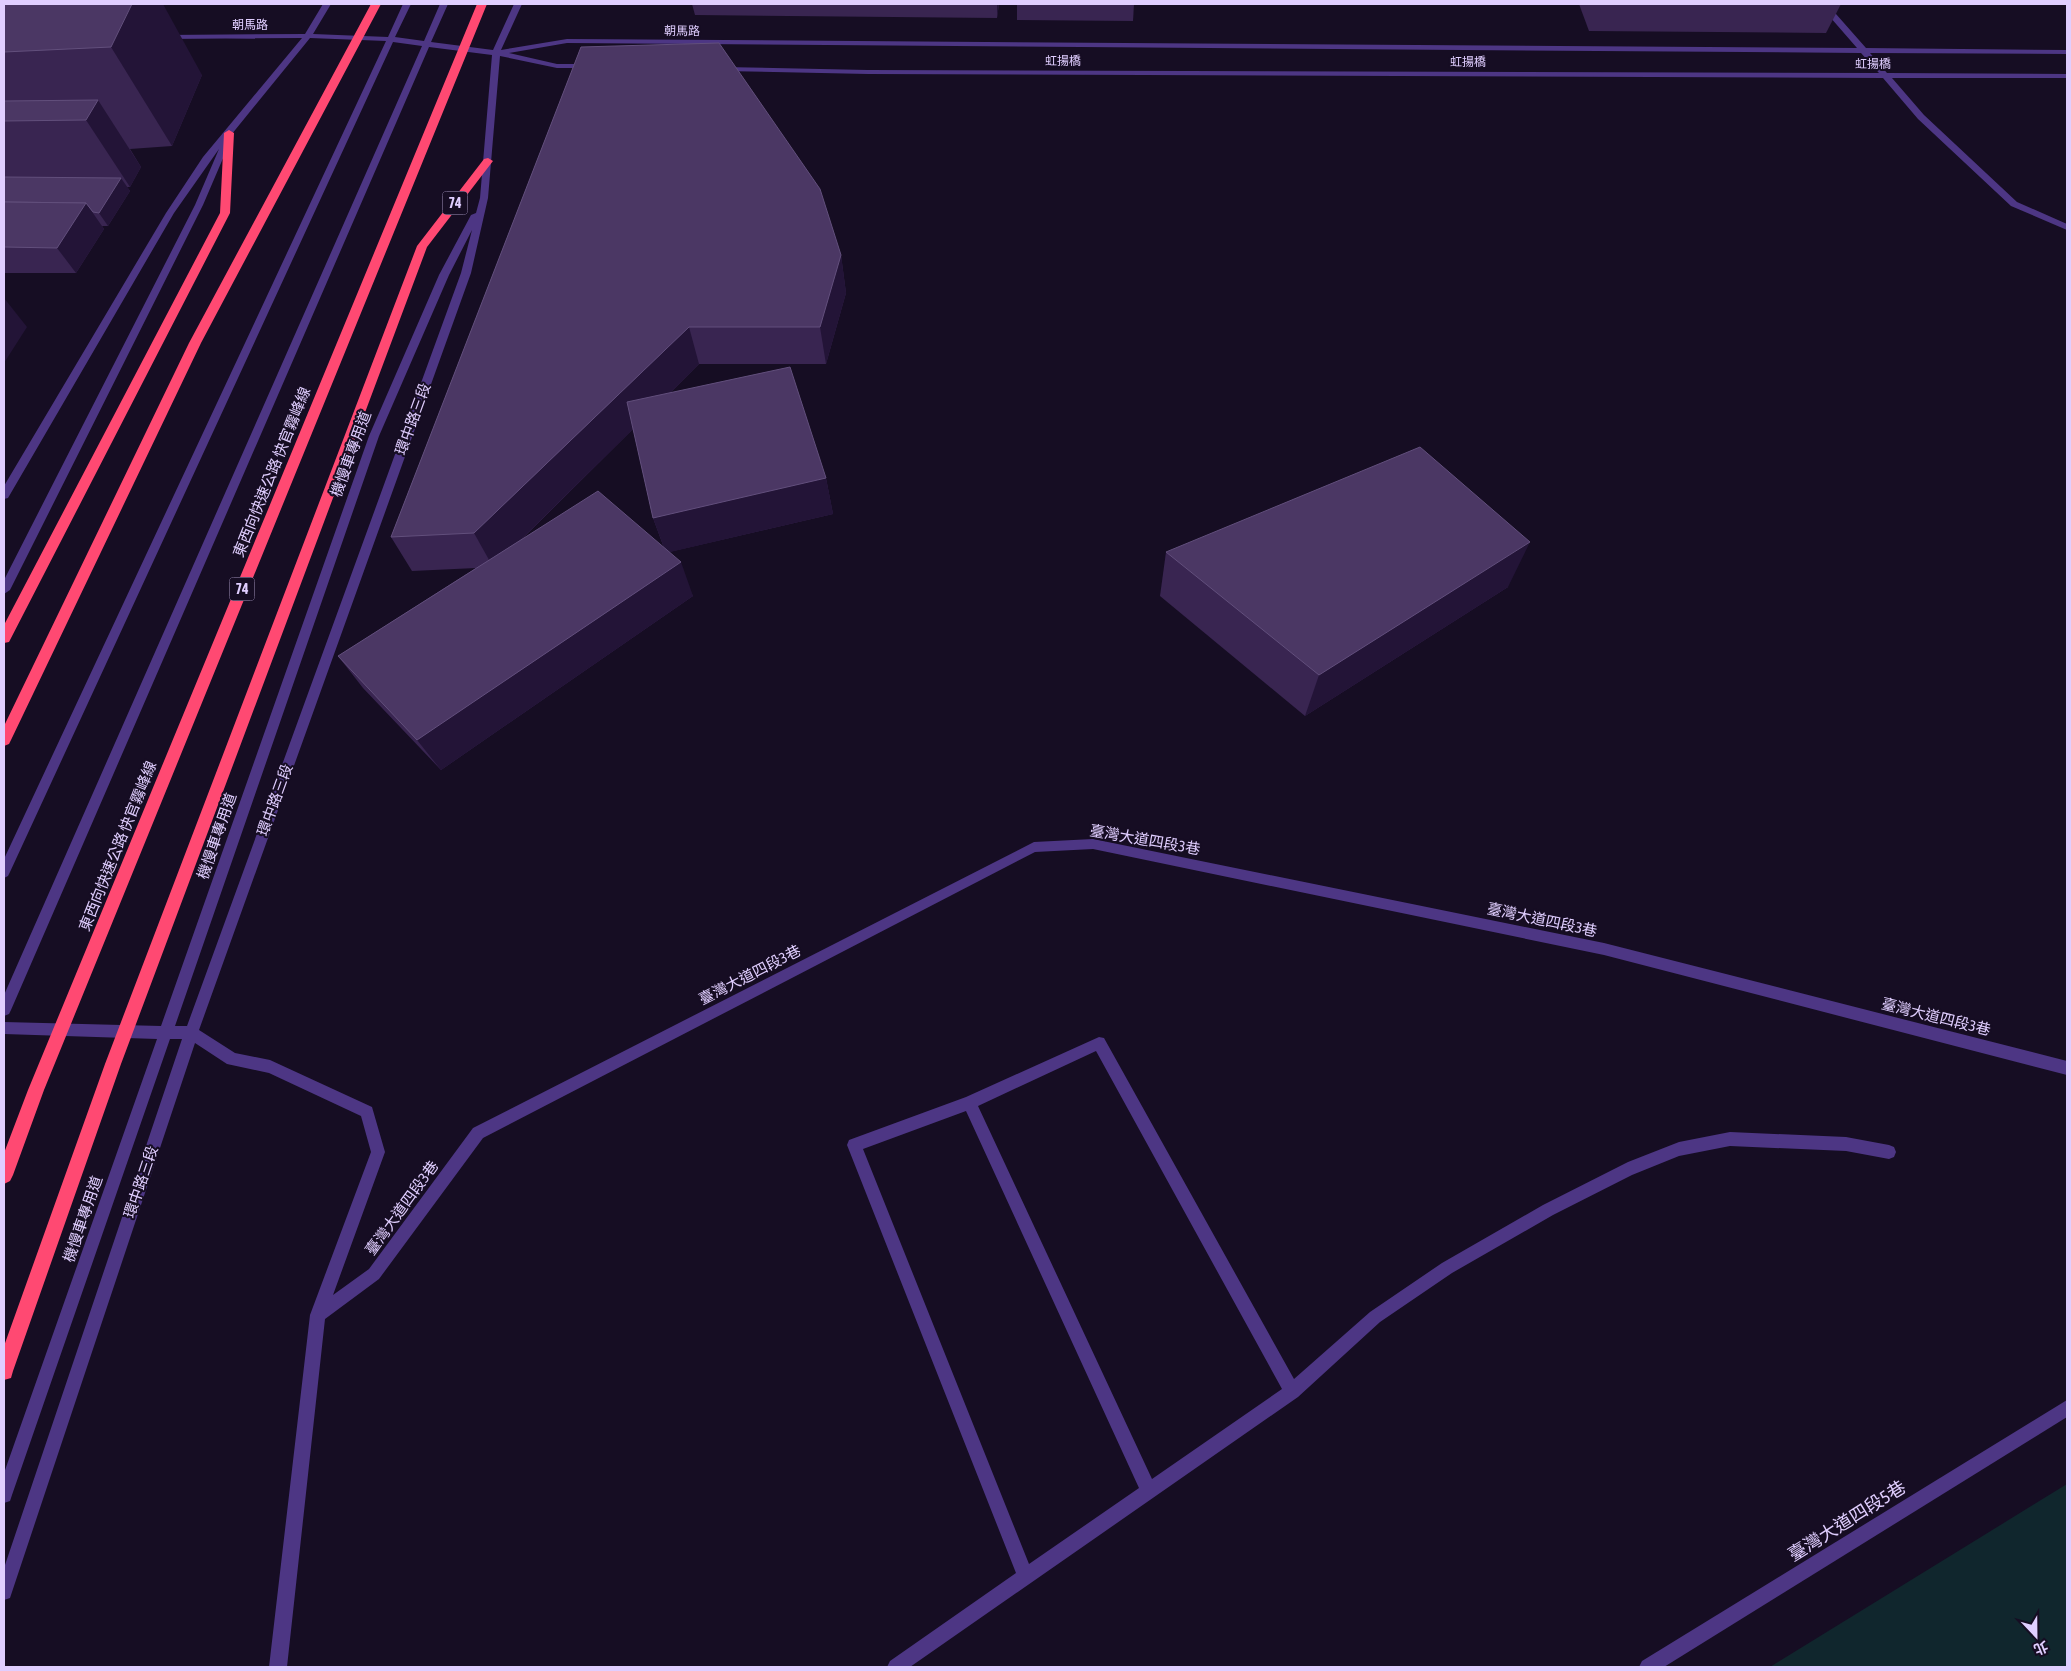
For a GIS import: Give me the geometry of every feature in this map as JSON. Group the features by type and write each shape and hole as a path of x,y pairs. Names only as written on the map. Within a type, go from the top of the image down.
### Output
{"highway":[{"path":"4,740 195,343 376,4"},
{"name":"東西向快速公路 快官霧峰線","path":"4,1175 47,1063 482,4"},
{"path":"4,638 224,213 229,133"},
{"name":"74","path":"4,1371 113,1064 422,246 488,161"}],"street":[{"path":"4,495 170,214 206,159 308,36 327,4"},
{"path":"4,872 389,39 407,4"},
{"path":"4,1010 444,4"},
{"name":"環中路三段","path":"4,1592 191,1033 466,273 484,198 496,53 518,4"},
{"path":"1827,4 1833,15 1922,117 2014,204 2067,227"},
{"name":"朝馬路","path":"152,37 308,36 389,39 496,53 557,66 596,66"},
{"name":"朝馬路","path":"496,53 567,41 869,44"},
{"name":"虹揚橋","path":"869,44 2067,52"},
{"name":"虹揚橋","path":"716,69 868,72 2067,76"},
{"path":"4,590 199,205 229,133"},
{"name":"機慢車專用道","path":"4,1495 374,436 444,275 484,198"},
{"name":"臺灣大道四段3巷","path":"318,1315 374,1274 478,1134 1034,848 1093,844 1604,949 2067,1068"},
{"path":"4,1028 191,1033 232,1059 270,1067 367,1112 378,1152 318,1315 278,1667"},
{"path":"1026,1577 854,1145 969,1103 1099,1043 1292,1390"},
{"path":"969,1103 1149,1491"},
{"path":"896,1667 1292,1390 1375,1317 1447,1268 1548,1210 1628,1169 1679,1149 1730,1139 1846,1144 1889,1152"},
{"name":"臺灣大道四段5巷","path":"1648,1667 2067,1408"}],"shaded area":[{"path":"2067,1484 2067,1667 1770,1667"}],"building":[{"path":"4,4 132,4 111,47 4,52"},
{"path":"719,43 820,189 841,255 820,327 689,327 474,533 391,537 581,47"},
{"path":"98,100 86,120 4,121 4,101"},
{"path":"4,177 121,178 99,213 93,212 86,203 4,202"},
{"path":"4,202 86,203 57,248 4,247"},
{"path":"790,367 826,478 653,518 627,402"},
{"path":"1420,447 1530,542 1319,675 1166,552"},
{"path":"598,491 681,562 417,740 338,656"}]}
